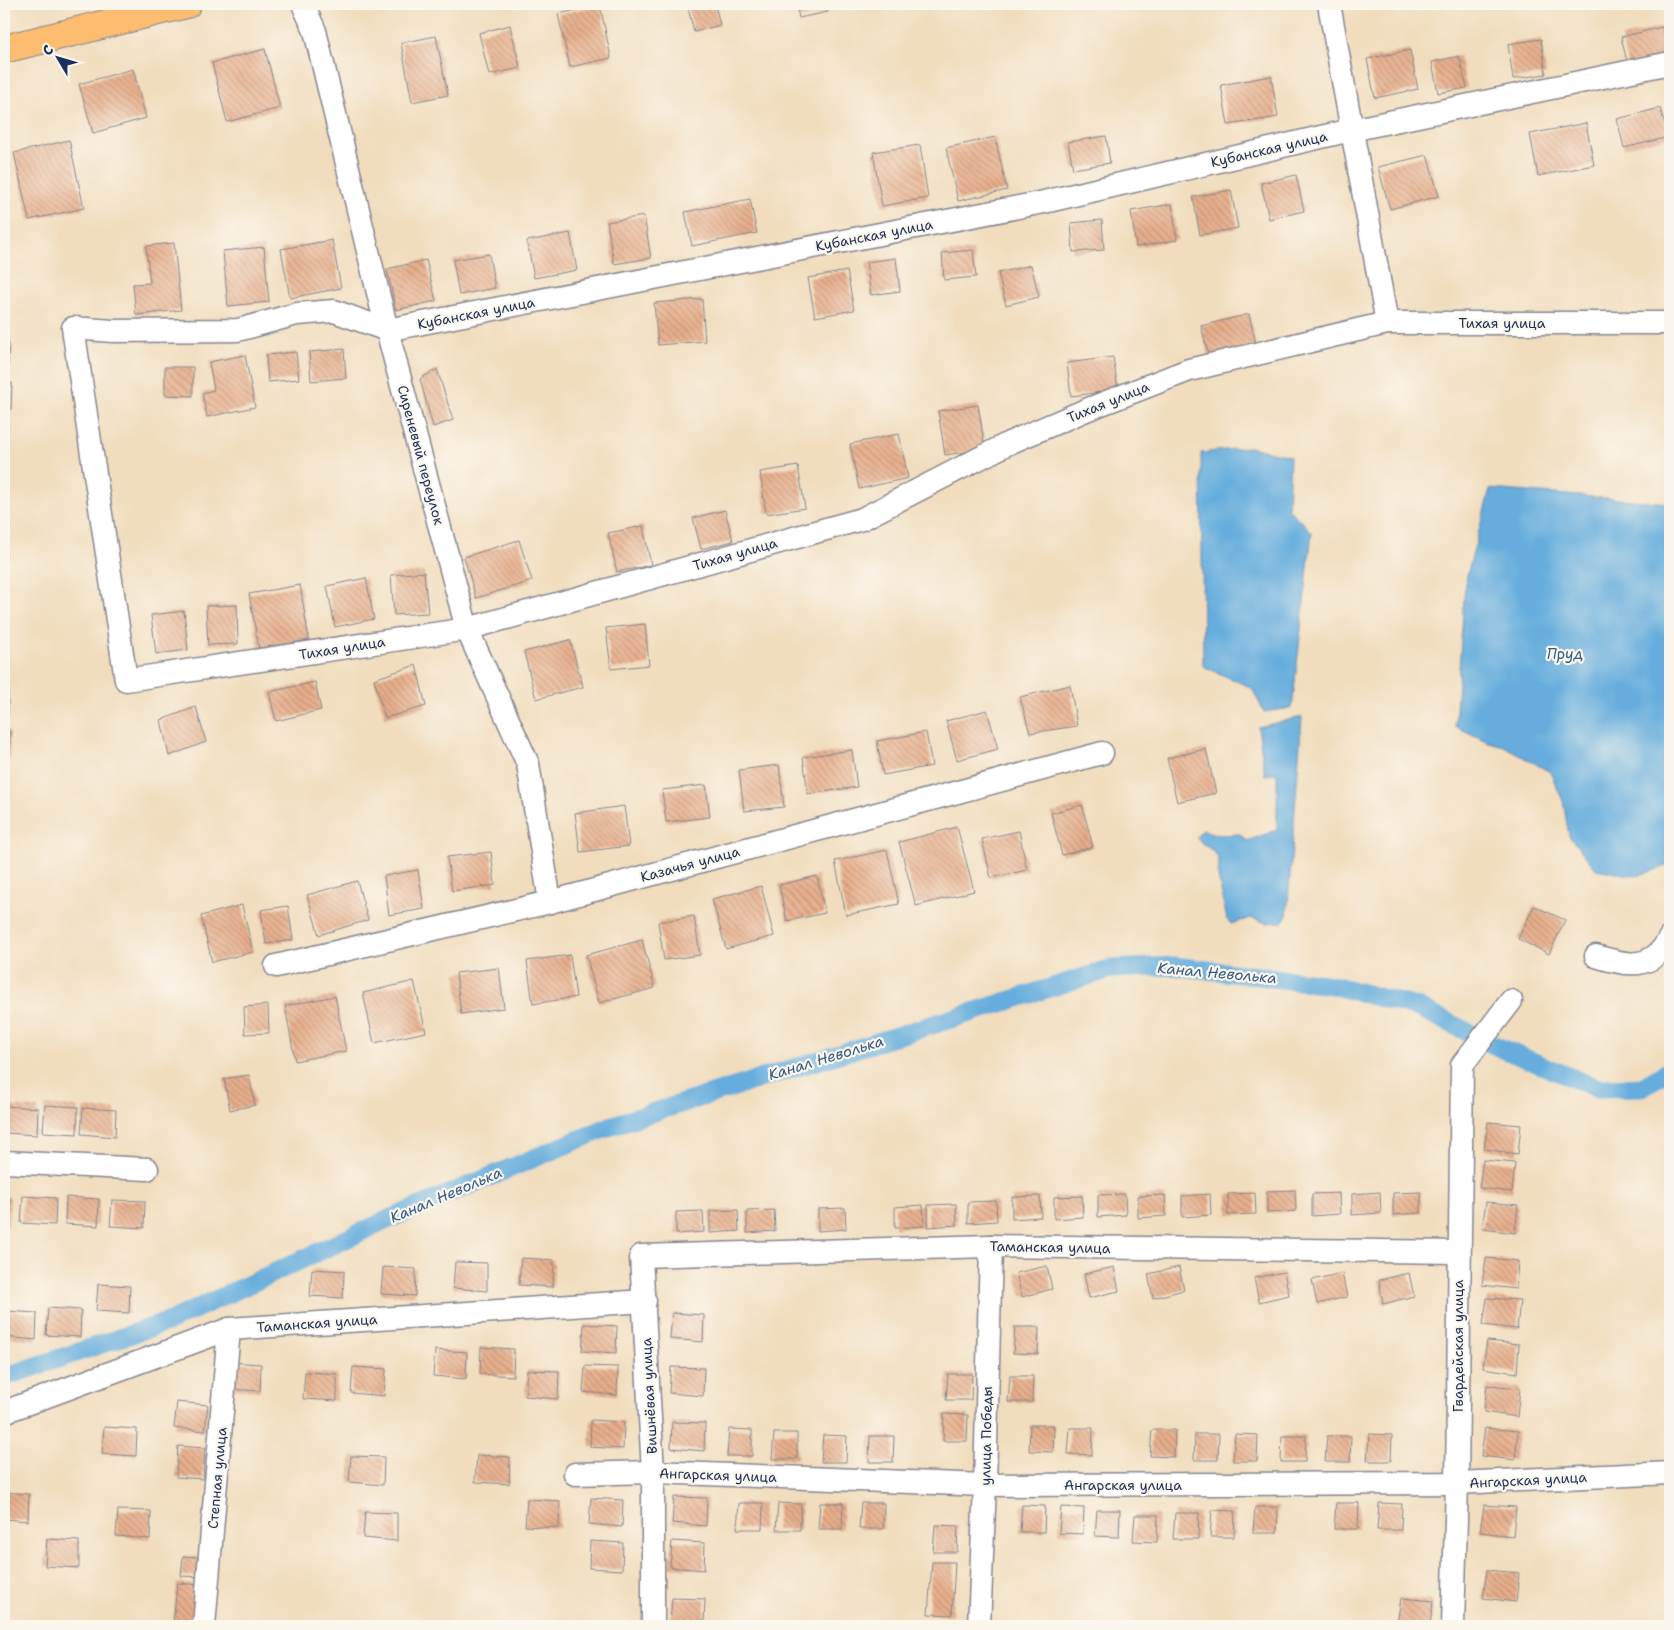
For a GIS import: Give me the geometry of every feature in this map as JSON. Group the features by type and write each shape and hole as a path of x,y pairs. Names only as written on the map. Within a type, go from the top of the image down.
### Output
{"main road":[{"path":"4,49 187,4"}],"street":[{"name":"Сиреневый переулок","path":"303,4 315,30 387,330 467,629 528,764 550,902"},
{"path":"1329,4 1387,323"},
{"name":"Кубанская улица","path":"387,330 1044,202 1351,130 1670,63"},
{"name":"Тихая улица","path":"387,330 334,310 297,314 238,330 112,331 73,328 126,680 467,629 862,519 1010,443 1086,410 1189,370 1387,323 1670,323"},
{"name":"Казачья улица","path":"276,966 550,902 1102,753"},
{"path":"1596,956 1633,965 1649,960 1664,950 1670,938"},
{"name":"Гвардейская улица","path":"1453,1626 1457,1483 1458,1252 1468,1056 1511,1001"},
{"path":"4,1162 147,1169"},
{"name":"Таманская улица","path":"641,1256 991,1246 1458,1252"},
{"name":"улица Победы","path":"979,1626 985,1485 991,1246"},
{"name":"Вишнёвая улица","path":"641,1256 653,1472 653,1626"},
{"name":"Таманская улица","path":"4,1412 229,1330 645,1301"},
{"name":"Степная улица","path":"204,1626 229,1330"},
{"name":"Ангарская улица","path":"575,1474 653,1472 985,1485 1457,1483 1670,1473"}],"water":[{"path":"1249,447 1290,456 1288,508 1312,532 1292,708 1264,712 1252,688 1203,666 1201,453"},
{"name":"Пруд","path":"1490,489 1670,503 1670,865 1636,876 1596,869 1569,836 1563,801 1550,772 1504,746 1486,741 1455,726 1465,583"},
{"path":"1302,717 1287,915 1282,922 1267,923 1251,918 1231,924 1227,920 1218,876 1219,860 1214,852 1196,838 1202,830 1219,835 1240,834 1247,841 1277,830 1277,773 1265,775 1258,727"}],"building":[{"path":"687,4 715,4 720,25 694,32"},
{"path":"796,4 827,4 828,12 799,18"},
{"path":"600,5 611,58 570,67 558,14"},
{"path":"510,25 520,68 489,75 479,33"},
{"path":"1662,27 1669,55 1628,66 1621,37"},
{"path":"436,36 448,95 412,102 401,43"},
{"path":"1541,39 1546,74 1513,79 1508,44"},
{"path":"265,49 280,108 227,122 212,63"},
{"path":"1410,50 1418,89 1375,98 1367,59"},
{"path":"1459,56 1467,88 1438,93 1432,62"},
{"path":"133,69 146,118 93,133 79,84"},
{"path":"1271,76 1278,117 1228,125 1221,85"},
{"path":"1660,108 1669,137 1624,148 1617,119"},
{"path":"1586,123 1594,165 1538,176 1530,134"},
{"path":"1106,136 1110,163 1073,169 1068,142"},
{"path":"995,137 1007,190 958,201 946,148"},
{"path":"69,140 84,208 29,220 14,153"},
{"path":"920,145 928,198 882,206 873,152"},
{"path":"1427,155 1439,196 1390,209 1378,167"},
{"path":"1296,175 1304,211 1269,219 1261,183"},
{"path":"1231,190 1238,228 1200,235 1193,197"},
{"path":"750,199 757,233 692,246 685,212"},
{"path":"1172,204 1177,240 1136,247 1131,211"},
{"path":"644,216 651,258 614,264 607,222"},
{"path":"1102,220 1104,250 1073,252 1071,223"},
{"path":"570,233 577,270 534,278 527,241"},
{"path":"332,240 341,288 290,298 281,249"},
{"path":"174,243 181,310 136,315 133,284 150,283 146,246"},
{"path":"264,247 269,302 228,306 223,251"},
{"path":"973,250 976,277 944,280 942,253"},
{"path":"489,254 495,288 459,295 453,260"},
{"path":"896,258 900,291 871,295 866,262"},
{"path":"426,260 436,301 396,310 387,269"},
{"path":"1031,265 1039,297 1006,305 998,273"},
{"path":"847,271 854,310 815,317 808,278"},
{"path":"702,299 705,341 658,345 654,303"},
{"path":"1249,314 1257,349 1210,361 1201,326"},
{"path":"4,341 9,342 8,369 4,369"},
{"path":"344,349 346,378 311,381 309,352"},
{"path":"296,352 299,379 268,382 266,355"},
{"path":"245,355 255,407 207,417 202,393 214,390 209,362"},
{"path":"1113,357 1118,390 1071,396 1067,363"},
{"path":"165,367 193,367 193,396 165,395"},
{"path":"437,369 453,420 433,427 420,379"},
{"path":"4,382 12,383 11,410 4,409"},
{"path":"978,405 985,449 945,455 938,411"},
{"path":"4,424 8,424 7,451 4,451"},
{"path":"899,434 908,478 859,489 850,444"},
{"path":"4,460 7,460 6,487 4,487"},
{"path":"798,466 805,508 766,514 760,472"},
{"path":"4,503 9,503 8,530 4,530"},
{"path":"725,510 733,541 701,549 693,518"},
{"path":"643,526 651,565 617,572 608,533"},
{"path":"519,540 532,581 476,598 464,557"},
{"path":"4,542 7,542 5,569 4,569"},
{"path":"424,572 428,613 394,615 391,575"},
{"path":"366,578 374,619 335,627 327,586"},
{"path":"300,585 309,640 259,649 249,594"},
{"path":"237,605 238,644 208,645 206,606"},
{"path":"184,611 188,650 156,654 151,615"},
{"path":"645,624 649,665 611,669 606,628"},
{"path":"570,640 583,687 536,699 524,652"},
{"path":"4,651 7,651 6,678 4,678"},
{"path":"416,665 426,706 385,718 374,679"},
{"path":"315,682 321,710 276,721 269,692"},
{"path":"1070,685 1077,726 1030,733 1020,697"},
{"path":"4,688 8,689 8,716 4,716"},
{"path":"196,707 206,742 169,756 161,720"},
{"path":"987,710 998,749 957,760 946,721"},
{"path":"4,730 10,731 9,758 4,757"},
{"path":"926,732 932,766 883,775 877,741"},
{"path":"1206,749 1216,793 1177,802 1167,758"},
{"path":"852,750 857,787 808,794 803,757"},
{"path":"779,765 784,807 744,811 739,770"},
{"path":"706,785 710,817 666,822 662,790"},
{"path":"1082,805 1093,847 1062,855 1051,813"},
{"path":"624,806 629,846 580,852 575,813"},
{"path":"957,827 974,891 916,906 899,842"},
{"path":"1019,831 1027,870 991,878 982,839"},
{"path":"887,850 899,904 846,915 835,861"},
{"path":"491,852 495,885 452,891 447,857"},
{"path":"418,870 424,909 389,915 384,876"},
{"path":"817,876 825,913 787,921 779,885"},
{"path":"357,881 368,920 319,935 307,895"},
{"path":"761,886 774,936 726,949 712,899"},
{"path":"242,905 253,952 212,962 201,916"},
{"path":"288,906 293,940 266,944 261,910"},
{"path":"1534,906 1565,920 1549,954 1518,939"},
{"path":"694,916 700,955 664,960 658,922"},
{"path":"642,940 655,988 599,1003 586,955"},
{"path":"570,955 576,997 533,1004 527,961"},
{"path":"499,968 504,1008 461,1014 456,973"},
{"path":"414,981 426,1032 374,1043 363,993"},
{"path":"335,996 346,1051 295,1061 285,1006"},
{"path":"268,1005 269,1033 245,1034 244,1007"},
{"path":"249,1075 255,1105 230,1110 224,1079"},
{"path":"45,1105 78,1107 77,1134 43,1132"},
{"path":"5,1106 38,1108 37,1135 4,1133"},
{"path":"83,1108 116,1110 115,1137 81,1134"},
{"path":"1488,1122 1521,1125 1518,1154 1484,1149"},
{"path":"1483,1160 1515,1163 1512,1192 1479,1188"},
{"path":"1295,1190 1296,1211 1267,1213 1267,1191"},
{"path":"1380,1192 1381,1213 1352,1215 1352,1194"},
{"path":"1421,1192 1421,1213 1393,1215 1393,1193"},
{"path":"1255,1193 1256,1214 1228,1215 1228,1194"},
{"path":"1339,1193 1340,1214 1312,1216 1312,1194"},
{"path":"1125,1194 1126,1215 1098,1217 1098,1195"},
{"path":"1210,1194 1211,1215 1182,1217 1182,1196"},
{"path":"1165,1195 1166,1216 1138,1218 1138,1196"},
{"path":"23,1196 56,1198 55,1225 21,1223"},
{"path":"1040,1196 1041,1217 1012,1219 1012,1197"},
{"path":"1082,1196 1083,1217 1054,1219 1054,1197"},
{"path":"4,1197 10,1197 8,1225 4,1224"},
{"path":"66,1197 99,1199 98,1226 65,1224"},
{"path":"112,1200 145,1201 144,1228 110,1226"},
{"path":"996,1201 997,1221 968,1223 968,1202"},
{"path":"1486,1202 1518,1205 1515,1233 1482,1229"},
{"path":"956,1204 957,1225 928,1227 928,1205"},
{"path":"923,1205 924,1226 895,1228 895,1207"},
{"path":"845,1208 846,1229 818,1231 818,1209"},
{"path":"738,1210 739,1231 710,1233 710,1211"},
{"path":"774,1210 775,1231 747,1233 747,1211"},
{"path":"703,1211 704,1232 676,1234 676,1212"},
{"path":"521,1258 554,1260 553,1287 519,1285"},
{"path":"1486,1258 1518,1261 1516,1289 1482,1285"},
{"path":"455,1262 487,1263 487,1291 453,1288"},
{"path":"1047,1266 1052,1289 1022,1297 1016,1273"},
{"path":"383,1267 416,1269 415,1296 381,1294"},
{"path":"1114,1267 1119,1291 1089,1298 1084,1274"},
{"path":"1179,1267 1184,1290 1153,1298 1148,1274"},
{"path":"312,1269 344,1271 343,1298 310,1296"},
{"path":"1284,1272 1289,1295 1259,1302 1254,1278"},
{"path":"1342,1273 1347,1297 1317,1304 1312,1280"},
{"path":"1409,1273 1414,1296 1383,1304 1379,1280"},
{"path":"98,1284 130,1286 129,1313 96,1311"},
{"path":"1487,1298 1520,1300 1517,1329 1483,1325"},
{"path":"48,1308 81,1310 80,1337 46,1335"},
{"path":"5,1311 37,1313 36,1340 4,1337"},
{"path":"672,1313 704,1315 703,1342 670,1339"},
{"path":"584,1324 617,1326 616,1353 582,1351"},
{"path":"1015,1327 1039,1327 1038,1354 1013,1353"},
{"path":"1487,1341 1519,1344 1517,1373 1483,1368"},
{"path":"481,1347 514,1349 513,1376 480,1374"},
{"path":"435,1350 467,1352 466,1379 433,1376"},
{"path":"228,1362 261,1364 260,1391 226,1389"},
{"path":"585,1366 618,1367 617,1395 583,1392"},
{"path":"353,1367 386,1369 384,1396 351,1393"},
{"path":"671,1367 704,1368 703,1396 669,1393"},
{"path":"527,1370 559,1371 558,1399 525,1396"},
{"path":"305,1372 337,1374 337,1401 303,1399"},
{"path":"948,1374 972,1374 971,1400 946,1400"},
{"path":"1010,1376 1033,1376 1032,1402 1008,1402"},
{"path":"1487,1385 1520,1388 1517,1417 1484,1412"},
{"path":"177,1402 208,1405 205,1431 174,1428"},
{"path":"944,1414 968,1415 967,1441 943,1441"},
{"path":"591,1420 624,1422 623,1449 590,1447"},
{"path":"672,1422 705,1423 704,1451 671,1448"},
{"path":"1030,1425 1054,1425 1053,1452 1029,1451"},
{"path":"104,1427 137,1429 136,1456 102,1454"},
{"path":"1070,1428 1093,1428 1092,1455 1068,1454"},
{"path":"1485,1428 1518,1431 1515,1460 1481,1456"},
{"path":"729,1429 752,1430 752,1456 727,1456"},
{"path":"1152,1430 1175,1430 1174,1457 1150,1456"},
{"path":"774,1433 797,1433 797,1459 772,1459"},
{"path":"1195,1434 1219,1434 1218,1460 1194,1460"},
{"path":"1235,1434 1258,1435 1257,1461 1233,1461"},
{"path":"1369,1434 1392,1435 1391,1461 1367,1461"},
{"path":"823,1435 847,1436 846,1462 821,1462"},
{"path":"870,1436 894,1436 893,1462 869,1462"},
{"path":"1282,1436 1306,1436 1305,1462 1281,1462"},
{"path":"1327,1436 1351,1436 1350,1462 1325,1462"},
{"path":"178,1446 205,1448 203,1479 176,1477"},
{"path":"477,1455 510,1457 509,1484 475,1482"},
{"path":"351,1456 384,1457 383,1485 349,1482"},
{"path":"4,1492 29,1494 28,1521 4,1519"},
{"path":"674,1497 707,1498 706,1526 672,1523"},
{"path":"591,1498 623,1500 622,1527 589,1524"},
{"path":"527,1499 560,1501 559,1528 525,1526"},
{"path":"739,1503 763,1503 762,1529 737,1529"},
{"path":"778,1503 801,1504 800,1530 776,1530"},
{"path":"820,1503 843,1503 842,1529 818,1529"},
{"path":"861,1503 884,1503 883,1529 859,1529"},
{"path":"1336,1503 1359,1503 1358,1529 1334,1529"},
{"path":"1379,1503 1402,1504 1401,1530 1377,1530"},
{"path":"1022,1505 1045,1506 1044,1532 1020,1532"},
{"path":"1484,1505 1516,1507 1513,1536 1480,1532"},
{"path":"1061,1507 1084,1508 1083,1534 1059,1533"},
{"path":"1255,1507 1278,1507 1277,1533 1253,1533"},
{"path":"118,1510 151,1511 150,1539 116,1536"},
{"path":"1097,1510 1120,1510 1119,1537 1095,1536"},
{"path":"1212,1510 1235,1511 1234,1537 1210,1537"},
{"path":"365,1512 397,1513 397,1541 363,1538"},
{"path":"1175,1513 1199,1513 1198,1539 1173,1539"},
{"path":"1135,1515 1158,1515 1157,1542 1133,1541"},
{"path":"935,1525 958,1526 957,1552 933,1552"},
{"path":"47,1539 79,1541 79,1568 45,1566"},
{"path":"590,1541 623,1543 622,1570 589,1568"},
{"path":"672,1541 705,1543 704,1570 670,1567"},
{"path":"183,1556 202,1557 201,1577 181,1576"},
{"path":"932,1562 955,1562 952,1615 928,1614"},
{"path":"1487,1570 1519,1573 1516,1602 1483,1598"},
{"path":"177,1583 200,1585 196,1626 173,1626"},
{"path":"672,1598 705,1599 704,1626 670,1624"},
{"path":"1401,1598 1433,1601 1430,1626 1397,1625"}],"waterway":[{"name":"Канал Неволька","path":"4,1377 170,1321 387,1220 613,1125 1110,969 1174,966 1332,985 1419,1008 1498,1047 1597,1088 1642,1087 1670,1070"}]}
